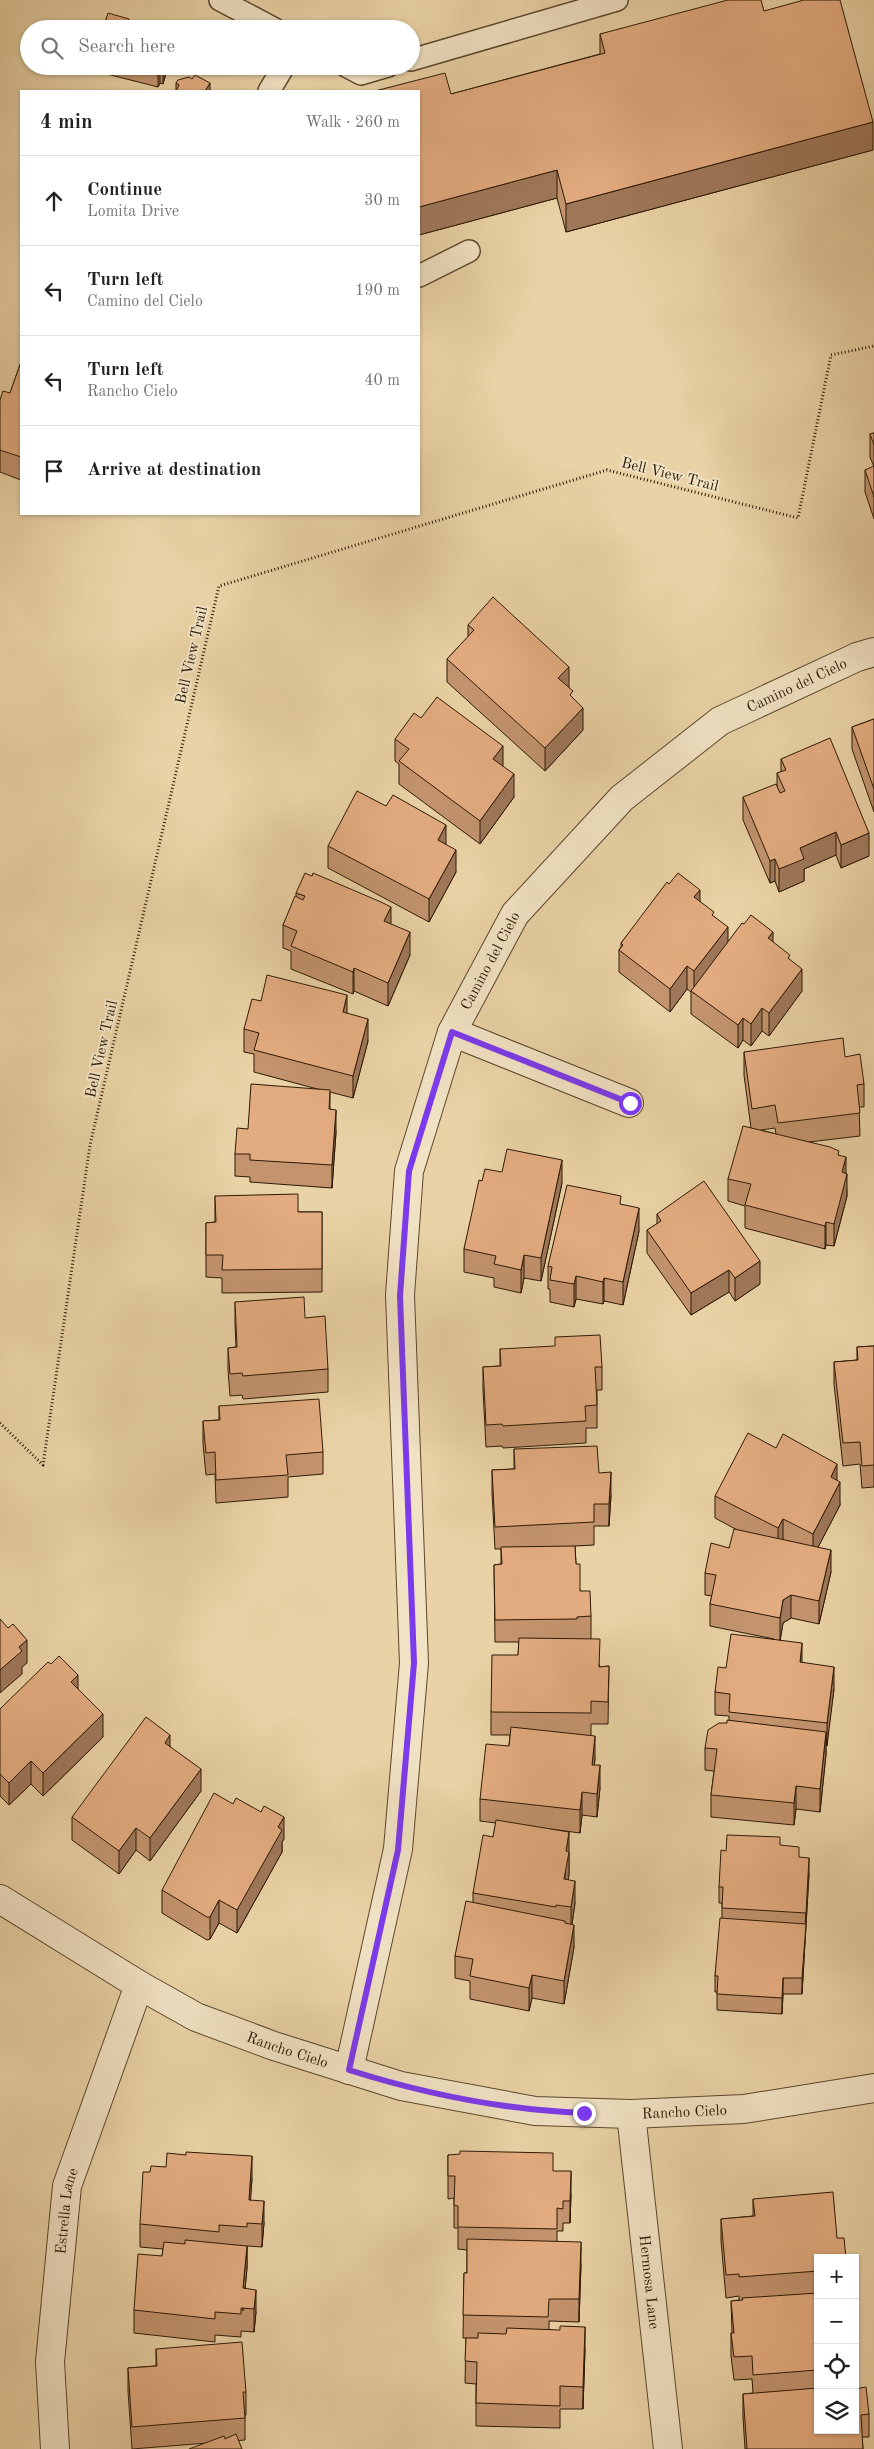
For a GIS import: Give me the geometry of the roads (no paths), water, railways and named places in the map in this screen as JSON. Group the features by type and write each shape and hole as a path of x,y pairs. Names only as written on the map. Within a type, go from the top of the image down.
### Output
{"street":[{"name":"Camino del Cielo","path":"349,2070 398,1850 414,1663 400,1296 409,1171 452,1032 515,914 622,798 720,721 874,652"},
{"path":"452,1032 630,1103"},
{"name":"Rancho Cielo","path":"0,1899 138,1985 196,2017 274,2046 401,2086 535,2111 631,2114 744,2109 874,2088"},
{"name":"Estrella Lane","path":"55,2449 50,2362 66,2186 138,1985"},
{"name":"Hermosa Lane","path":"631,2114 668,2449"}],"lane":[{"path":"220,0 258,20"},
{"path":"420,57 616,0"},
{"path":"270,90 279,75"},
{"path":"420,276 470,252"}]}
